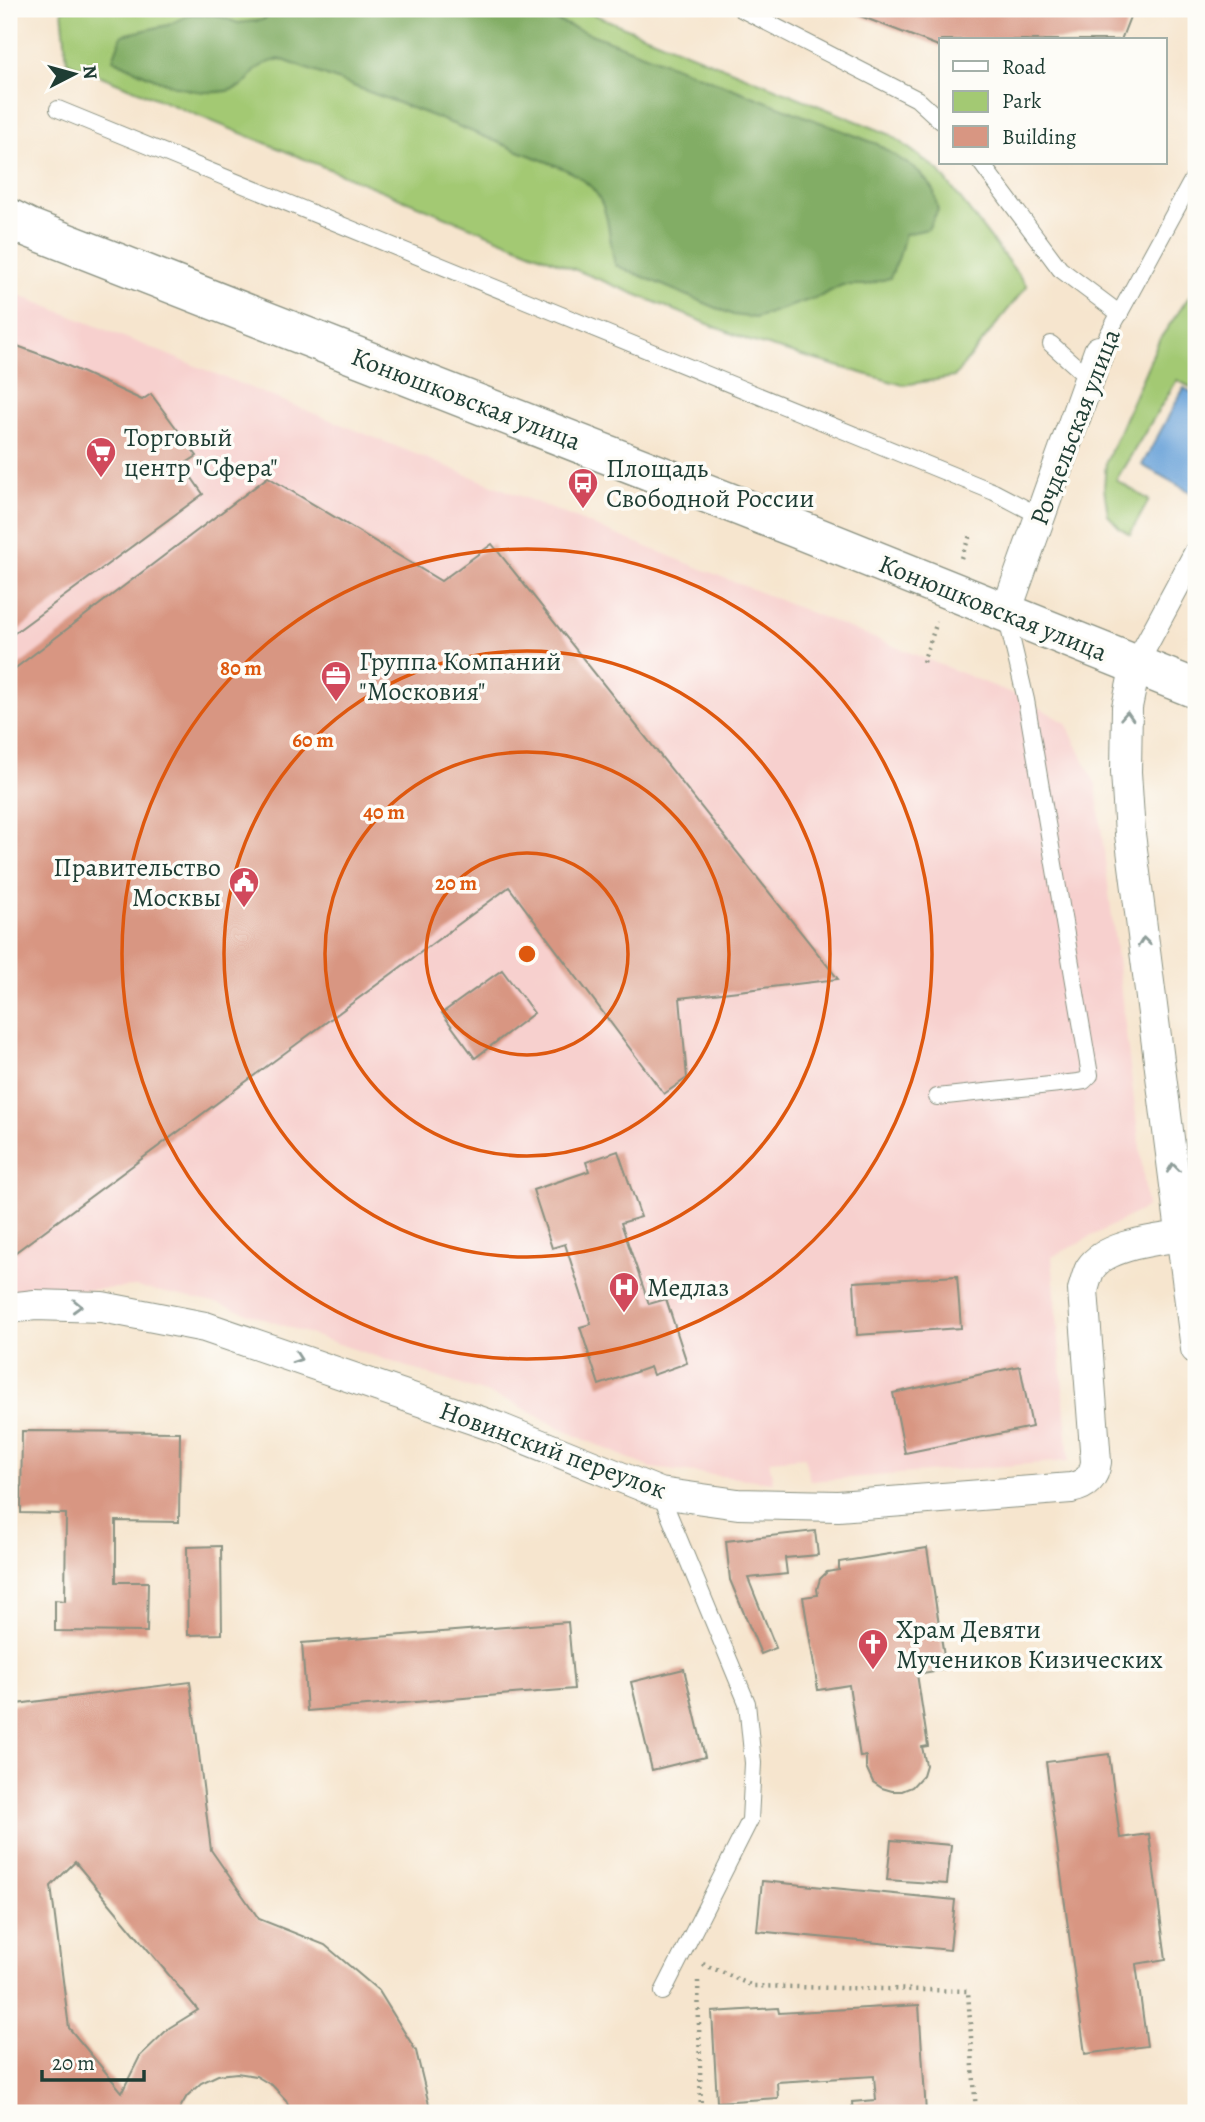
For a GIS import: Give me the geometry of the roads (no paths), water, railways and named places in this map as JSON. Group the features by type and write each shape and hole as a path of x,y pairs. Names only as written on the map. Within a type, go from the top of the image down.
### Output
{"main road":[{"name":"Конюшковская улица","path":"14,219 1196,689"}],"street":[{"name":"Рочдельская улица","path":"1006,612 1095,365"},
{"path":"1194,555 1136,664 1127,707 1126,772 1130,834 1196,1349"},
{"name":"Новинский переулок","path":"9,1308 35,1305 102,1307 205,1327 499,1428 660,1493 738,1504 838,1506 1079,1486 1088,1481 1095,1472 1096,1462 1083,1290 1091,1268 1110,1252 1182,1236"}],"lane":[{"path":"741,9 917,99 939,119"},
{"path":"58,109 994,492 1040,516"},
{"path":"982,164 1060,269 1120,314"},
{"name":"Рочдельская улица","path":"1095,365 1196,173"},
{"path":"1051,344 1095,365"},
{"path":"937,1097 1078,1082 1084,1081 1090,1075 1026,700 1006,612"},
{"path":"660,1493 747,1703 753,1763 750,1821 663,1992"}],"water":[{"path":"1184,388 1196,395 1196,495 1142,465"}],"place":[{"name":"Торговый центр \"Сфера\"","path":"101,479"},
{"name":"Площадь Свободной России","path":"583,510"},
{"name":"Группа Компаний \"Московия\"","path":"336,703"},
{"name":"Правительство Москвы","path":"244,909"},
{"name":"Медлаз","path":"624,1314"},
{"name":"Храм Девяти Мучеников Кизических","path":"873,1671"}]}
